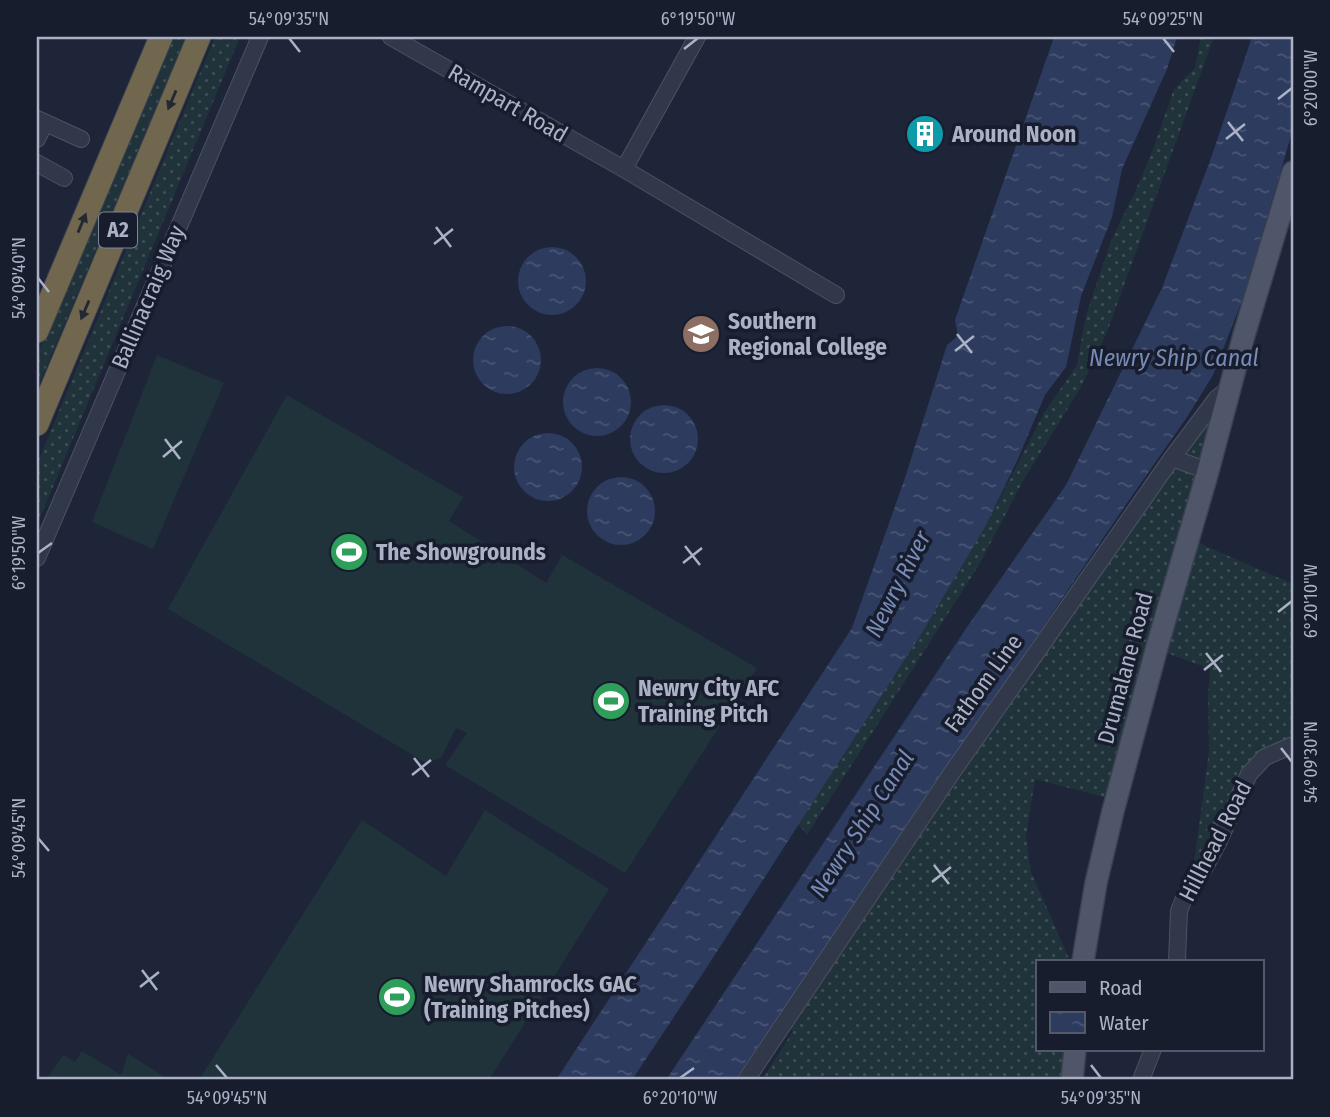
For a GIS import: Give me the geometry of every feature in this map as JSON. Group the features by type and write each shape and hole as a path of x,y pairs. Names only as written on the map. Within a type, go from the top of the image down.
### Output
{"highway":[{"name":"A2","path":"37,331 160,37"},
{"name":"A2","path":"37,424 199,37"}],"main road":[{"name":"Fathom Line","path":"1228,392 1293,172"},
{"name":"Drumalane Road","path":"1083,960 1096,883 1113,811 1228,392"},
{"path":"1072,1080 1075,1050"}],"street":[{"name":"Ballinacraig Way","path":"37,558 260,37"},
{"name":"Rampart Road","path":"391,37 624,169 836,295"},
{"path":"624,169 698,37"},
{"path":"37,139 41,121 81,139"},
{"path":"37,163 64,178"},
{"name":"Fathom Line","path":"746,1080 953,771 1172,458 1217,398 1228,392"},
{"path":"1172,458 1208,471"},
{"name":"Hillhead Road","path":"1177,960 1179,911 1185,896 1218,843 1249,774 1265,757 1293,745"},
{"path":"1141,1080 1153,1050"}],"shaded area":[{"path":"170,37 186,37 37,389 37,355"},
{"path":"215,37 240,37 37,525 37,464"},
{"path":"1201,37 1214,37 1107,332 1081,387 1024,479 979,565 807,835 798,824 936,609 988,521 1044,413 1077,365 1086,315 1111,241 1152,152 1174,89 1195,68"},
{"path":"157,355 224,383 153,549 92,522"},
{"path":"287,395 463,497 449,521 546,583 562,555 757,668 625,873 445,765 467,733 456,728 441,758 426,763 168,609"},
{"path":"1218,397 1104,797 1035,779 1026,837 1031,872 1070,960 1036,960 1036,1050 1069,1050 1065,1080 847,1080 831,1075 798,1081 762,1080 793,1031 783,1023"},
{"path":"1194,541 1293,584 1293,745 1251,766 1192,878 1209,752 1210,669 1167,653"},
{"name":"Newry Shamrocks GAC (Training Pitches)","path":"485,810 609,889 489,1080 199,1080 362,820 446,876"},
{"path":"82,1051 121,1075 128,1054 170,1080 46,1080 62,1054 75,1062"}],"water":[{"name":"Newry River","path":"1054,37 1177,37 1167,69 1122,169 1112,217 1081,296 1066,367 1045,395 985,527 923,631 632,1080 556,1080 852,628 905,478 947,345 958,336 955,320"},
{"name":"Newry Ship Canal","path":"1252,37 1293,37 1293,129 1243,298 1213,375 735,1080 666,1080 965,630 1066,485 1162,288 1211,158"},
{"path":"552,247 565,250 576,257 583,268 586,281 583,294 576,305 565,312 552,315 539,312 528,305 521,294 518,281 521,268 528,257 539,250"},
{"path":"507,326 520,329 531,336 538,347 541,360 538,373 531,384 520,391 507,394 494,391 483,384 476,373 473,360 476,347 483,336 494,329"},
{"path":"597,368 610,371 621,378 628,389 631,402 628,415 621,426 610,433 597,436 584,433 573,426 566,415 563,402 566,389 573,378 584,371"},
{"path":"664,405 677,408 688,415 695,426 698,439 695,452 688,463 677,470 664,473 651,470 640,463 633,452 630,439 633,426 640,415 651,408"},
{"path":"548,433 561,436 572,443 579,454 582,467 579,480 572,491 561,498 548,501 535,498 524,491 517,480 514,467 517,454 524,443 535,436"},
{"path":"621,477 634,480 645,487 652,498 655,511 652,524 645,535 634,542 621,545 608,542 597,535 590,524 587,511 590,498 597,487 608,480"}],"place":[{"name":"Around Noon","path":"925,134"},
{"name":"Southern Regional College","path":"701,334"},
{"name":"The Showgrounds","path":"349,552"},
{"name":"Newry City AFC Training Pitch","path":"611,701"},
{"name":"Newry Shamrocks GAC (Training Pitches)","path":"397,997"}]}
